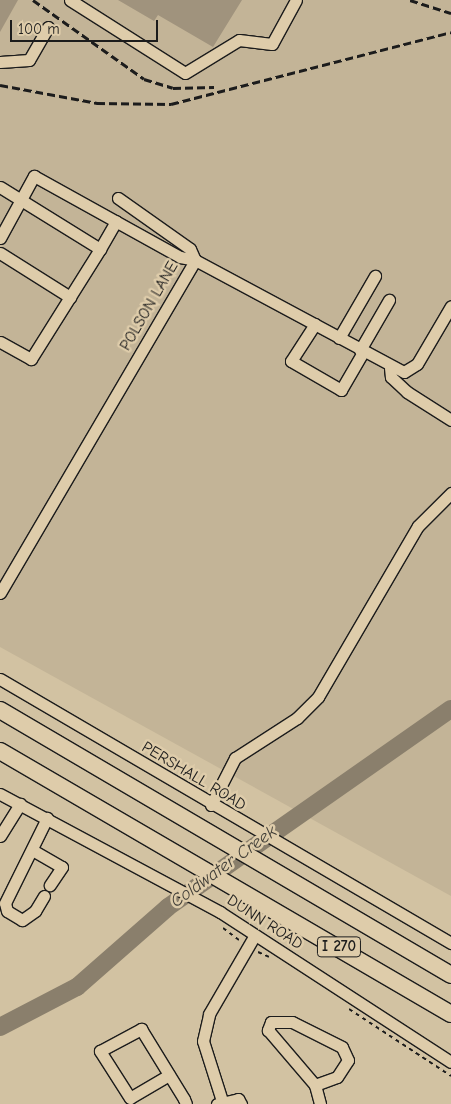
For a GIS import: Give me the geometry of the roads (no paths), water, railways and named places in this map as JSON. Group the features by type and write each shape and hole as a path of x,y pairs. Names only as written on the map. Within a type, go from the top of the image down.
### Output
{"highway":[{"name":"I 270","path":"0,710 278,871 451,975"},
{"name":"I 270","path":"0,750 451,1014"}],"street":[{"path":"70,0 185,73 239,40 272,44 296,0"},
{"path":"0,62 29,60 48,27"},
{"path":"0,238 34,176 180,257 195,260"},
{"path":"0,187 19,202 100,249"},
{"path":"118,198 190,249 195,260"},
{"path":"0,342 31,359 116,222"},
{"path":"0,253 70,297"},
{"name":"POLSON LANE","path":"0,593 195,260 315,324 390,368"},
{"path":"339,338 375,276"},
{"path":"315,324 291,361 341,390 389,300"},
{"path":"451,306 417,364 404,372 390,368 391,377 407,392 451,420"},
{"path":"211,805 235,758 297,718 318,697 418,526 451,493"},
{"name":"PERSHALL ROAD","path":"0,679 290,852 451,943"},
{"name":"DUNN ROAD","path":"0,794 162,878 220,912 451,1062"},
{"path":"0,836 20,804"},
{"path":"44,896 35,911 22,920 7,911 5,903 34,850 47,818"},
{"path":"34,850 62,867 50,885"},
{"path":"241,1104 238,1099 221,1103 203,1041 209,1014 255,935"},
{"path":"315,1086 337,1077 348,1060 342,1047 292,1022 272,1022 268,1030 315,1086 320,1104"},
{"path":"169,1075 130,1098 100,1051 141,1029 169,1075 186,1104"}],"waterway":[{"name":"Coldwater Creek","path":"0,1027 77,987 168,907 451,709"}],"railway":[{"path":"33,0 144,79 173,88 214,87"},
{"path":"410,0 451,13"},
{"path":"0,85 97,103 171,104 451,32"}]}
